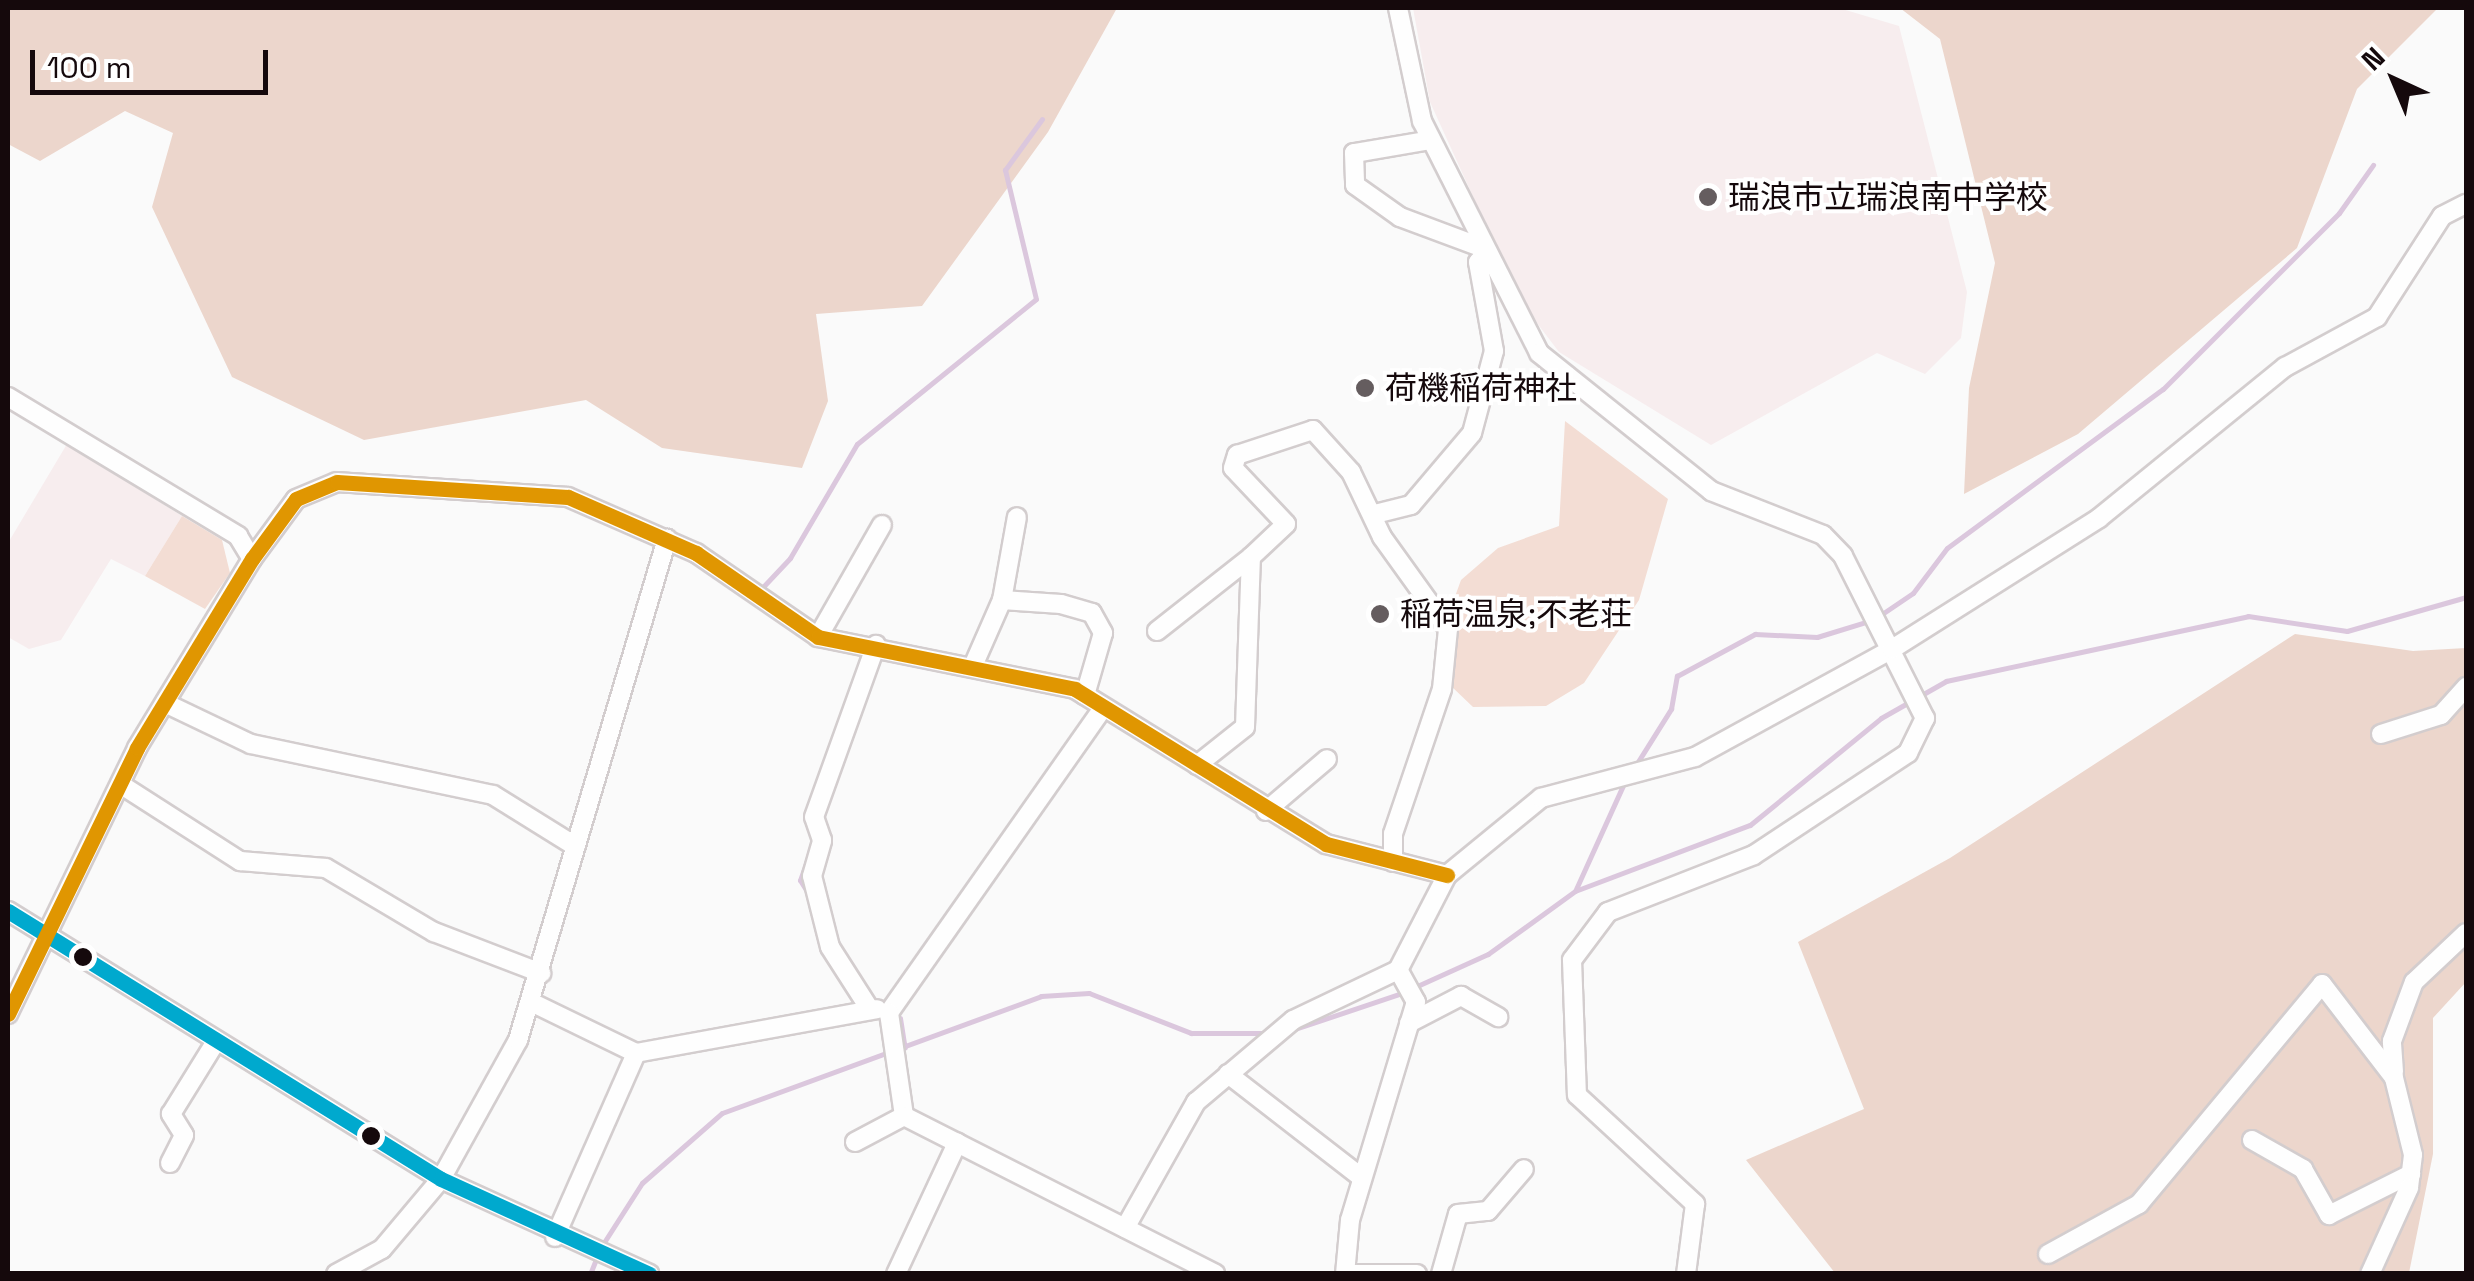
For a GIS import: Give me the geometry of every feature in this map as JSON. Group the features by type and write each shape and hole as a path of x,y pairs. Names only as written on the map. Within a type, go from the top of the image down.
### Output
{"street":[{"path":"1398,8 1431,140 1539,353 1711,492 1823,535 1911,682 1925,718 1908,752 1754,855 1608,912 1572,960 1578,1095 1695,1204 1686,1274"},
{"path":"1431,140 1354,153 1355,185 1400,217 1485,251"},
{"path":"1125,1228 1196,1102 1293,1020 1398,970 1447,875 1541,798 1640,775 1695,756 1892,649 2099,518 2285,366 2376,317 2442,216 2466,204"},
{"path":"1375,514 1411,505 1472,434 1494,351 1478,262 1485,251"},
{"path":"8,398 238,536 252,558"},
{"path":"1157,630 1251,557 1286,524 1232,468 1237,455 1313,430 1375,514 1448,629 1442,689 1393,862"},
{"path":"8,1014 137,748 252,558 296,499 336,482 538,490 668,540 818,637 973,666 1085,695 1266,811 1326,844 1447,875"},
{"path":"973,666 1002,600 1016,517"},
{"path":"818,637 882,524"},
{"path":"336,1274 382,1249 441,1179 533,1003 575,846 668,540"},
{"path":"1197,766 1245,727 1251,557"},
{"path":"1002,600 1092,613 1103,633 1085,695"},
{"path":"869,1008 830,947 812,876 822,840 814,817 876,645"},
{"path":"2381,734 2441,715 2466,687"},
{"path":"166,704 251,744 493,795 575,846"},
{"path":"904,1116 889,1013 1103,708"},
{"path":"1266,811 1328,760"},
{"path":"120,784 240,861 326,868 434,932 542,972"},
{"path":"8,911 441,1179 555,1237 591,1260 649,1274"},
{"path":"2370,1274 2411,1174 2394,1078 2392,1041 2414,982 2466,934"},
{"path":"1398,970 1416,1002 1362,1178 1346,1274 1417,1274"},
{"path":"2048,1254 2140,1204 2322,984 2394,1078"},
{"path":"1409,1023 1460,996 1498,1017"},
{"path":"533,1003 636,1053 869,1008 889,1013"},
{"path":"170,1162 184,1135 171,1114 215,1042"},
{"path":"555,1237 636,1053"},
{"path":"1228,1074 1362,1178"},
{"path":"854,1142 904,1116"},
{"path":"904,1116 1215,1274"},
{"path":"2252,1140 2303,1170 2330,1214 2411,1174"},
{"path":"896,1274 957,1143"},
{"path":"1441,1274 1458,1214 1488,1211 1524,1169"}],"shaded area":[{"path":"8,8 1117,8 1048,132 922,306 816,314 828,401 802,468 662,448 586,400 364,440 232,377 152,207 173,133 125,111 40,161 8,144"},
{"name":"瑞浪市立瑞浪南中学校","path":"1413,8 1839,8 1899,26 1967,292 1961,338 1925,374 1877,353 1711,445 1559,352 1521,302 1430,102"},
{"path":"1900,8 2438,8 2357,89 2297,248 2078,434 1964,494 1969,388 1995,263 1940,39"},
{"path":"1565,421 1668,499 1639,600 1584,683 1546,706 1473,707 1451,686 1453,602 1461,580 1498,548 1559,526"},
{"path":"67,444 182,516 145,576 111,559 61,640 29,649 8,637 8,543"},
{"path":"182,516 222,540 230,573 205,609 145,576"},
{"path":"2295,634 2413,651 2466,648 2466,982 2433,1018 2433,1154 2409,1273 1835,1273 1746,1160 1864,1109 1798,942 1950,858"}],"waterway":[{"path":"760,590 790,558 857,444 1036,299 1005,170 1042,119"},
{"path":"1879,616 1913,593 1947,548 2163,389 2339,213 2373,165"},
{"path":"1415,987 1488,954 1575,891 1750,825 1881,718 1946,681 2248,616 2347,631 2466,597"},
{"path":"1634,768 1671,709 1677,676 1755,634 1817,637 1869,621"},
{"path":"1576,889 1625,781"},
{"path":"808,893 800,880 810,853"},
{"path":"1289,1031 1405,992"},
{"path":"601,1247 642,1183 722,1113 1041,996 1089,993 1191,1033 1268,1033"},
{"path":"900,1018 905,1048"},
{"path":"590,1274 597,1257"}],"transit line":[{"path":"8,1014 137,748 252,559 296,499 337,482 568,497 696,553 818,637 1075,689 1326,844 1447,875"},
{"path":"8,911 441,1179 649,1274"}],"place":[{"name":"瑞浪市立瑞浪南中学校","path":"1708,197"},
{"name":"荷機稲荷神社","path":"1365,388"},
{"name":"稲荷温泉;不老荘","path":"1380,614"}]}
